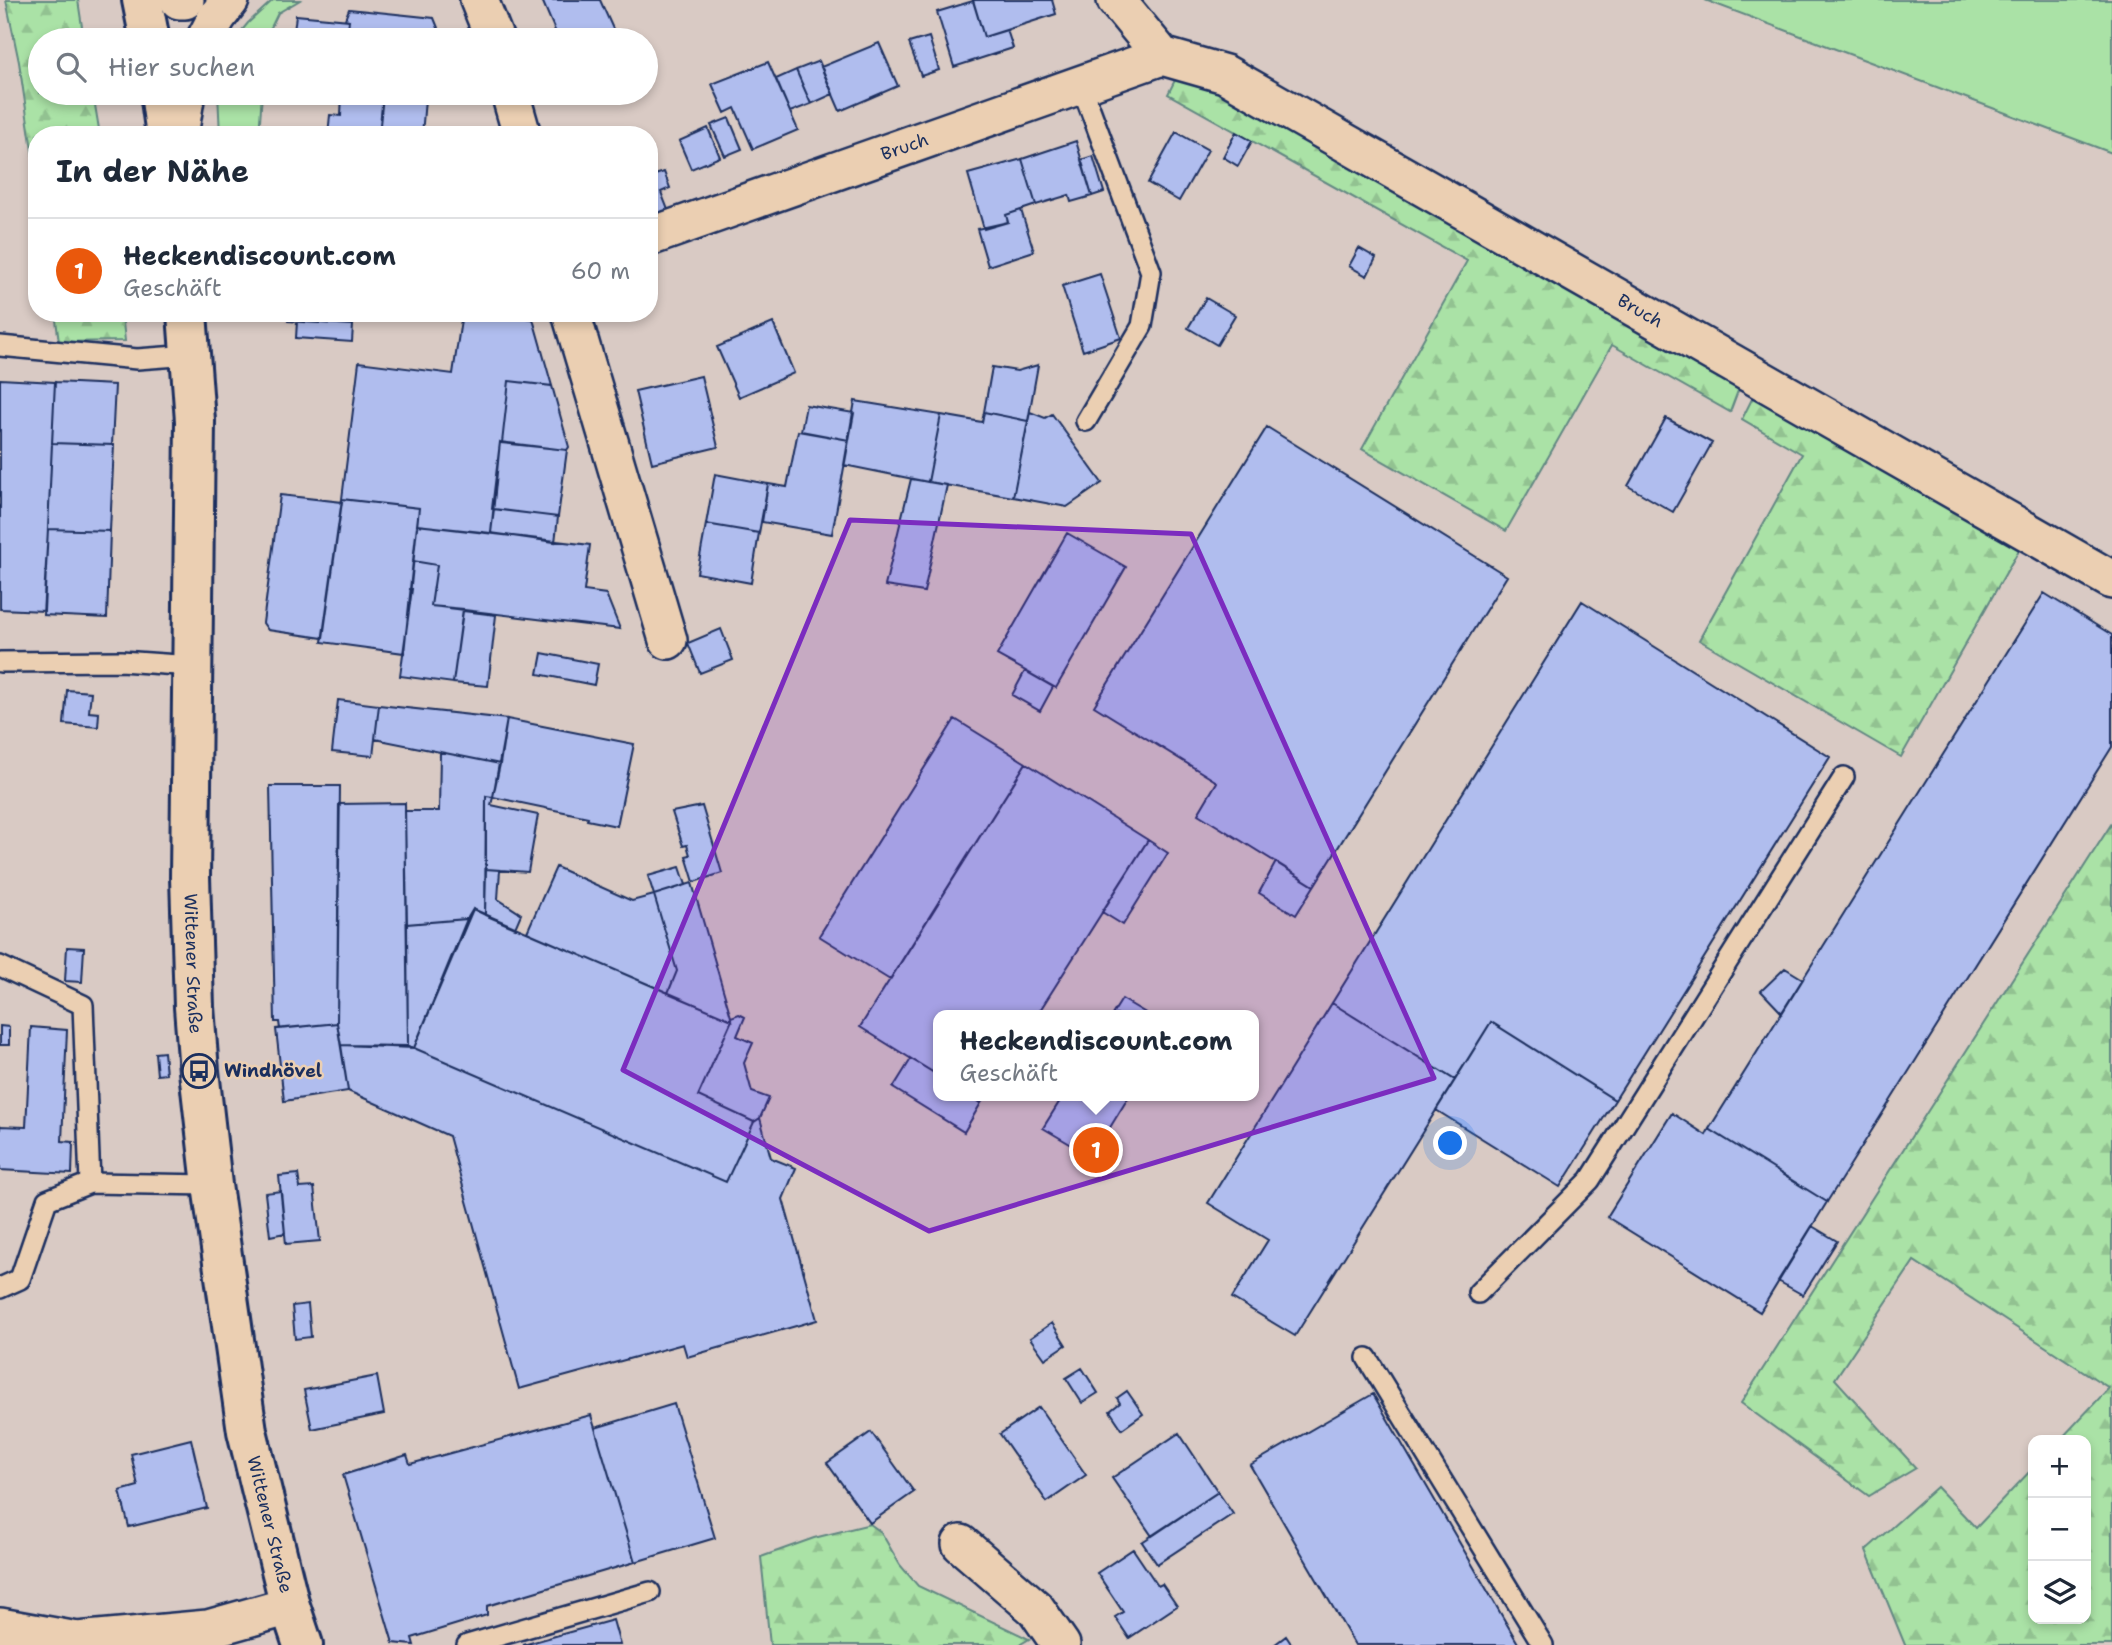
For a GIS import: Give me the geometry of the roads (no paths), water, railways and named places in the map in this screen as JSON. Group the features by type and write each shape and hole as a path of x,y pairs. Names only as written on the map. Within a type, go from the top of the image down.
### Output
{"main road":[{"path":"142,0 148,28"},
{"path":"162,105 165,126"},
{"name":"Wittener Straße","path":"188,322 195,421 190,877 194,1007 212,1185 247,1431 290,1606 303,1645"}],"street":[{"path":"179,0 185,0"},
{"path":"211,28 230,0"},
{"path":"479,0 490,28"},
{"path":"1116,0 1162,56"},
{"name":"Bruch","path":"658,234 1162,56 1225,74 2112,580"},
{"path":"180,126 184,105"},
{"path":"513,105 519,126"},
{"path":"573,322 668,639"},
{"path":"961,1544 1036,1609 1061,1645"},
{"path":"0,1627 77,1641 208,1629 290,1606"}],"lane":[{"path":"1081,85 1151,272 1142,326 1086,421"},
{"path":"0,346 137,359 191,355"},
{"path":"0,662 121,661 192,666"},
{"path":"1478,1293 1590,1180 1844,777"},
{"path":"0,966 83,1005 90,1183"},
{"path":"0,1288 20,1279 47,1200 90,1183 212,1185"},
{"path":"1367,1358 1543,1645"},
{"path":"467,1645 650,1592"}],"place":[{"name":"Windhövel","path":"199,1071"},
{"name":"Heckendiscount.com","path":"1096,1150"}]}
